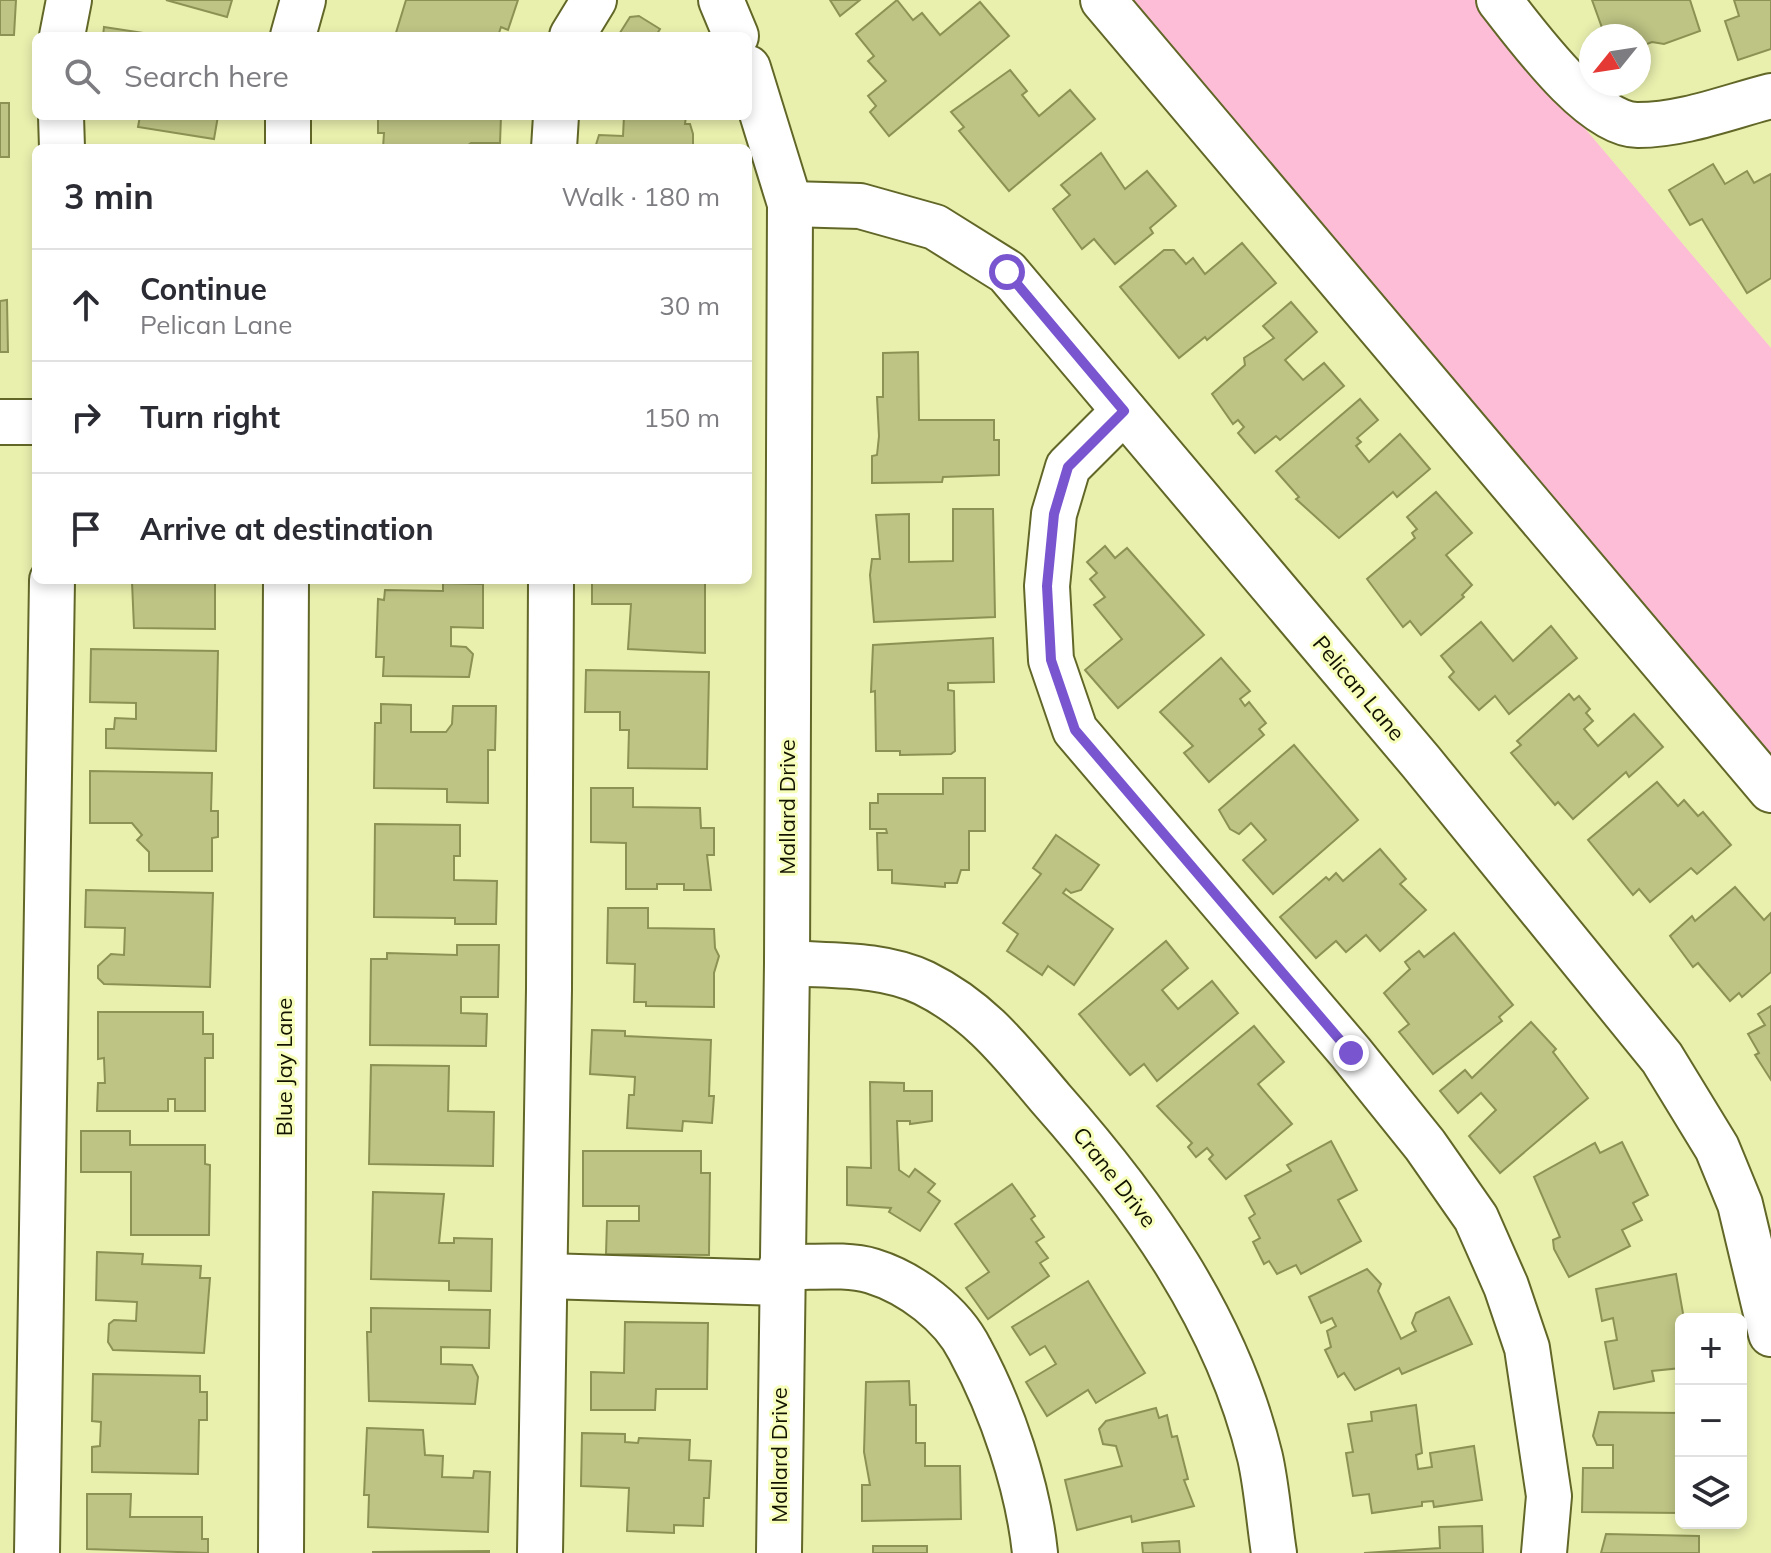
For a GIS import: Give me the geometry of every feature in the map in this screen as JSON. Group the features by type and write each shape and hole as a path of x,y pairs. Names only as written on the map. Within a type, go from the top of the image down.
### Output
{"street":[{"path":"63,32 69,0"},
{"path":"294,32 303,0"},
{"path":"574,32 594,0"},
{"path":"721,0 734,32"},
{"path":"1103,0 1771,790"},
{"path":"1499,0 1541,53 1601,112 1635,126 1686,118 1771,96"},
{"name":"Mallard Drive","path":"752,81 790,204 787,963 779,1553"},
{"path":"61,120 62,144"},
{"path":"288,120 288,144"},
{"path":"554,144 556,120"},
{"name":"Pelican Lane","path":"790,204 860,206 935,227 1007,272 1421,762 1662,1058 1717,1148 1740,1204 1771,1334"},
{"path":"1124,411 1068,467 1054,514 1047,586 1051,660 1075,730 1360,1064 1425,1145 1476,1218 1506,1286 1527,1348 1549,1496 1544,1553"},
{"path":"0,422 32,422"},
{"path":"37,1553 52,584"},
{"name":"Blue Jay Lane","path":"281,1553 286,584"},
{"path":"540,1553 551,584"},
{"name":"Crane Drive","path":"787,963 886,970 923,983 982,1018 1089,1142 1168,1246 1220,1343 1260,1457 1274,1553"},
{"path":"545,1276 781,1275 870,1270 901,1283 934,1305 970,1348 1005,1434 1032,1528 1035,1553"}],"shaded area":[{"path":"1123,0 1476,0 1771,348 1771,766"}],"building":[{"path":"0,0 16,0 14,35 0,35"},
{"path":"166,0 232,0 227,17"},
{"path":"406,0 518,0 508,30 501,27 499,32 396,32"},
{"path":"830,0 860,0 840,16"},
{"path":"897,0 913,20 922,13 940,35 980,2 1009,36 889,136 870,112 876,106 868,96 886,81 868,61 874,56 856,34"},
{"path":"1592,0 1690,0 1700,31 1664,44 1651,42 1651,24 1601,24"},
{"path":"1734,0 1771,0 1771,49 1738,60 1725,21 1739,16"},
{"path":"639,16 660,29 658,32 621,32 630,17"},
{"path":"104,27 137,32 103,32"},
{"path":"1010,70 1027,91 1022,95 1039,116 1070,90 1095,119 1009,191 959,131 964,127 951,112"},
{"path":"0,103 9,103 9,157 0,157"},
{"path":"139,120 217,120 214,139 138,127"},
{"path":"378,120 501,120 500,143 383,144 384,133 378,133"},
{"path":"624,120 686,120 685,124 690,124 693,144 596,144 599,135 623,136"},
{"path":"1101,153 1125,189 1147,171 1176,206 1150,228 1153,233 1115,264 1094,239 1082,249 1053,209 1070,195 1061,185"},
{"path":"1713,164 1725,184 1747,171 1754,183 1771,174 1771,278 1747,293 1702,219 1690,225 1669,190"},
{"path":"1242,243 1276,283 1207,340 1205,337 1179,358 1120,287 1164,250 1174,250 1186,264 1193,258 1205,274"},
{"path":"7,300 8,352 0,352 0,301"},
{"path":"1291,302 1317,332 1285,360 1303,380 1324,363 1344,386 1280,440 1276,436 1255,453 1238,433 1244,427 1238,420 1233,424 1212,394 1245,365 1244,358 1274,338 1263,326"},
{"path":"918,352 919,420 994,420 994,440 999,440 999,475 943,477 942,482 872,483 872,456 877,455 879,436 877,397 883,397 883,353"},
{"path":"1360,399 1378,420 1357,438 1361,442 1356,446 1369,462 1400,434 1430,469 1397,497 1393,492 1339,538 1296,499 1299,497 1276,471"},
{"path":"1436,492 1472,533 1446,555 1472,585 1462,595 1464,597 1421,635 1410,621 1403,627 1367,579 1415,538 1412,533 1417,529 1407,517"},
{"path":"953,509 993,509 995,617 874,622 870,575 872,559 880,559 876,515 909,514 909,562 953,561"},
{"path":"1105,546 1115,558 1127,548 1204,635 1118,708 1085,670 1122,639 1094,605 1105,597 1090,579 1097,573 1087,562"},
{"path":"132,584 215,584 215,629 134,628"},
{"path":"443,584 483,584 483,628 451,627 451,646 466,647 473,654 469,677 383,676 384,657 376,657 378,599 384,600 385,590 443,591"},
{"path":"592,584 705,584 705,653 628,649 631,604 592,604"},
{"path":"1481,622 1513,661 1551,626 1577,658 1509,714 1495,696 1479,710 1449,677 1454,672 1441,656"},
{"path":"993,638 994,682 948,683 948,690 954,691 955,751 951,754 900,755 900,751 876,751 875,691 871,692 873,645"},
{"path":"91,649 218,651 216,751 106,748 106,729 114,729 115,718 136,719 136,703 90,702"},
{"path":"1221,658 1250,691 1240,699 1245,706 1249,702 1266,723 1259,729 1264,735 1209,782 1184,753 1193,746 1160,712"},
{"path":"586,670 709,672 707,769 628,768 629,730 620,730 620,712 585,712"},
{"path":"1569,694 1574,700 1579,696 1590,709 1586,713 1593,721 1584,729 1598,746 1634,714 1663,747 1629,777 1626,772 1573,819 1558,802 1555,805 1511,753 1521,745 1517,741"},
{"path":"381,704 411,705 411,732 446,732 452,724 453,706 496,706 495,750 488,750 488,803 447,802 447,789 374,788 375,723 381,723"},
{"path":"1294,745 1358,820 1273,894 1243,860 1266,840 1251,823 1239,834 1230,829 1219,810"},
{"path":"90,771 212,773 211,811 218,811 218,837 212,838 212,871 149,871 149,852 137,840 142,835 132,823 90,823"},
{"path":"943,778 985,778 985,831 969,831 969,870 961,870 957,883 945,883 945,887 892,883 892,870 878,870 877,833 887,833 886,829 870,829 870,803 878,803 878,794 943,794"},
{"path":"1657,782 1678,806 1684,800 1698,816 1703,812 1731,845 1697,874 1691,868 1650,902 1639,889 1633,895 1588,840"},
{"path":"591,788 633,788 633,807 700,808 701,828 714,828 714,855 707,855 711,890 684,890 684,884 657,884 657,889 626,889 626,843 591,842"},
{"path":"375,824 460,825 460,856 454,856 454,880 497,881 496,924 455,924 455,918 374,917"},
{"path":"1056,835 1099,865 1081,890 1071,893 1066,889 1063,893 1113,929 1074,985 1048,966 1042,975 1007,951 1018,934 1003,923 1041,874 1033,868"},
{"path":"1380,849 1406,879 1400,884 1426,910 1380,951 1366,935 1346,952 1336,941 1316,958 1280,917 1326,877 1329,880 1336,873 1343,881"},
{"path":"1735,887 1764,920 1771,913 1771,972 1742,997 1739,993 1730,1001 1698,963 1693,967 1670,936 1692,916 1695,921"},
{"path":"86,890 213,893 210,987 104,984 98,978 98,966 111,954 124,955 125,928 85,927"},
{"path":"608,908 648,908 648,928 714,929 715,948 719,956 714,973 714,1007 646,1006 646,1002 634,1002 635,964 607,963"},
{"path":"1454,933 1513,1005 1499,1017 1502,1021 1433,1074 1399,1032 1409,1024 1384,993 1410,969 1405,962 1419,951 1424,957"},
{"path":"1166,941 1188,968 1162,990 1178,1009 1212,981 1238,1013 1157,1081 1144,1064 1130,1075 1079,1014"},
{"path":"457,945 499,945 498,997 461,997 461,1013 487,1014 486,1046 370,1045 371,959 387,959 387,953 457,955"},
{"path":"1771,1006 1771,1080 1755,1055 1759,1053 1748,1034 1765,1025 1758,1014"},
{"path":"98,1012 203,1012 203,1034 213,1034 213,1058 205,1058 205,1111 175,1111 175,1099 168,1099 168,1111 97,1111 98,1083 105,1083 104,1058 98,1059"},
{"path":"1531,1022 1556,1049 1553,1052 1588,1098 1500,1173 1469,1136 1496,1110 1481,1093 1458,1113 1440,1091 1465,1070 1472,1078"},
{"path":"1254,1026 1284,1062 1258,1084 1292,1124 1226,1179 1209,1159 1213,1155 1207,1148 1196,1157 1188,1147 1192,1143 1157,1106"},
{"path":"592,1030 625,1031 625,1036 711,1040 709,1096 714,1096 712,1123 683,1121 682,1131 627,1128 629,1095 634,1095 635,1077 590,1074"},
{"path":"371,1065 449,1066 448,1111 494,1112 493,1166 369,1164"},
{"path":"870,1082 904,1083 904,1091 932,1091 932,1121 910,1124 910,1121 897,1121 899,1170 909,1177 915,1169 935,1184 928,1192 940,1201 920,1231 889,1212 891,1208 847,1205 847,1167 871,1168"},
{"path":"81,1131 130,1131 130,1145 205,1145 205,1164 210,1165 209,1235 131,1235 131,1172 81,1172"},
{"path":"1331,1141 1357,1190 1338,1200 1361,1241 1301,1274 1296,1265 1277,1274 1269,1261 1264,1264 1253,1242 1260,1238 1249,1218 1255,1214 1245,1196 1291,1171 1287,1165"},
{"path":"1622,1142 1648,1195 1633,1203 1642,1220 1622,1230 1630,1246 1569,1277 1554,1249 1553,1240 1560,1237 1534,1177 1595,1143 1600,1153"},
{"path":"583,1151 701,1151 701,1173 710,1173 709,1255 606,1254 607,1221 639,1221 639,1206 583,1206"},
{"path":"1012,1184 1035,1216 1031,1219 1044,1237 1036,1242 1048,1258 1040,1263 1049,1276 988,1319 966,1288 989,1272 955,1224"},
{"path":"373,1192 444,1194 439,1243 454,1243 454,1238 492,1239 491,1291 449,1290 449,1281 371,1279"},
{"path":"97,1252 143,1254 142,1264 201,1266 200,1278 210,1278 204,1353 113,1350 108,1342 109,1324 114,1320 136,1321 137,1302 96,1300"},
{"path":"1367,1269 1381,1284 1378,1291 1401,1339 1416,1331 1412,1323 1416,1313 1449,1297 1472,1344 1402,1374 1399,1368 1355,1390 1344,1373 1338,1377 1325,1350 1331,1347 1327,1331 1336,1326 1332,1318 1321,1323 1309,1297"},
{"path":"1676,1274 1683,1313 1675,1313 1675,1369 1652,1371 1654,1381 1614,1389 1605,1342 1617,1340 1613,1318 1602,1321 1596,1289"},
{"path":"1088,1281 1145,1373 1096,1403 1088,1390 1047,1416 1026,1382 1056,1364 1045,1346 1030,1355 1012,1327"},
{"path":"371,1308 490,1310 489,1348 441,1347 441,1364 472,1365 478,1377 475,1404 369,1401 367,1332 371,1332"},
{"path":"625,1322 708,1323 707,1389 656,1389 655,1410 591,1410 591,1372 624,1373"},
{"path":"93,1374 200,1376 200,1392 207,1392 207,1420 199,1420 198,1474 92,1472 92,1447 100,1446 101,1422 92,1421"},
{"path":"909,1381 910,1405 916,1405 916,1443 925,1443 925,1466 960,1466 961,1519 862,1521 862,1485 870,1485 864,1452 866,1382"},
{"path":"1416,1405 1422,1453 1416,1455 1418,1469 1432,1467 1430,1453 1474,1446 1482,1500 1434,1507 1433,1501 1422,1502 1422,1506 1372,1513 1369,1494 1353,1496 1346,1453 1353,1452 1348,1424 1372,1421 1371,1412"},
{"path":"1156,1408 1159,1418 1167,1415 1172,1437 1177,1436 1188,1479 1184,1480 1194,1506 1132,1522 1131,1516 1077,1530 1065,1480 1122,1466 1116,1446 1103,1444 1099,1429 1106,1421"},
{"path":"1599,1412 1675,1413 1675,1513 1582,1512 1583,1468 1613,1468 1613,1445 1597,1445 1593,1436"},
{"path":"367,1428 423,1430 425,1455 443,1456 442,1477 473,1478 474,1471 490,1472 488,1532 368,1527 369,1495 364,1495"},
{"path":"582,1433 625,1434 625,1442 638,1443 639,1438 690,1440 689,1460 711,1461 709,1498 704,1498 703,1526 674,1525 674,1533 627,1531 629,1488 581,1486"},
{"path":"87,1494 131,1494 130,1517 202,1517 202,1539 208,1539 208,1553 87,1549"},
{"path":"1482,1526 1483,1553 1364,1553 1440,1548 1439,1527"},
{"path":"1606,1534 1699,1536 1699,1553 1601,1553"},
{"path":"1179,1541 1180,1553 1143,1553 1142,1543"},
{"path":"873,1546 927,1546 927,1553 873,1553"},
{"path":"489,1551 489,1553 372,1552"}],"route":[{"path":"1007,272 1124,411 1068,467 1054,514 1047,586 1051,660 1075,730 1351,1053"}]}
